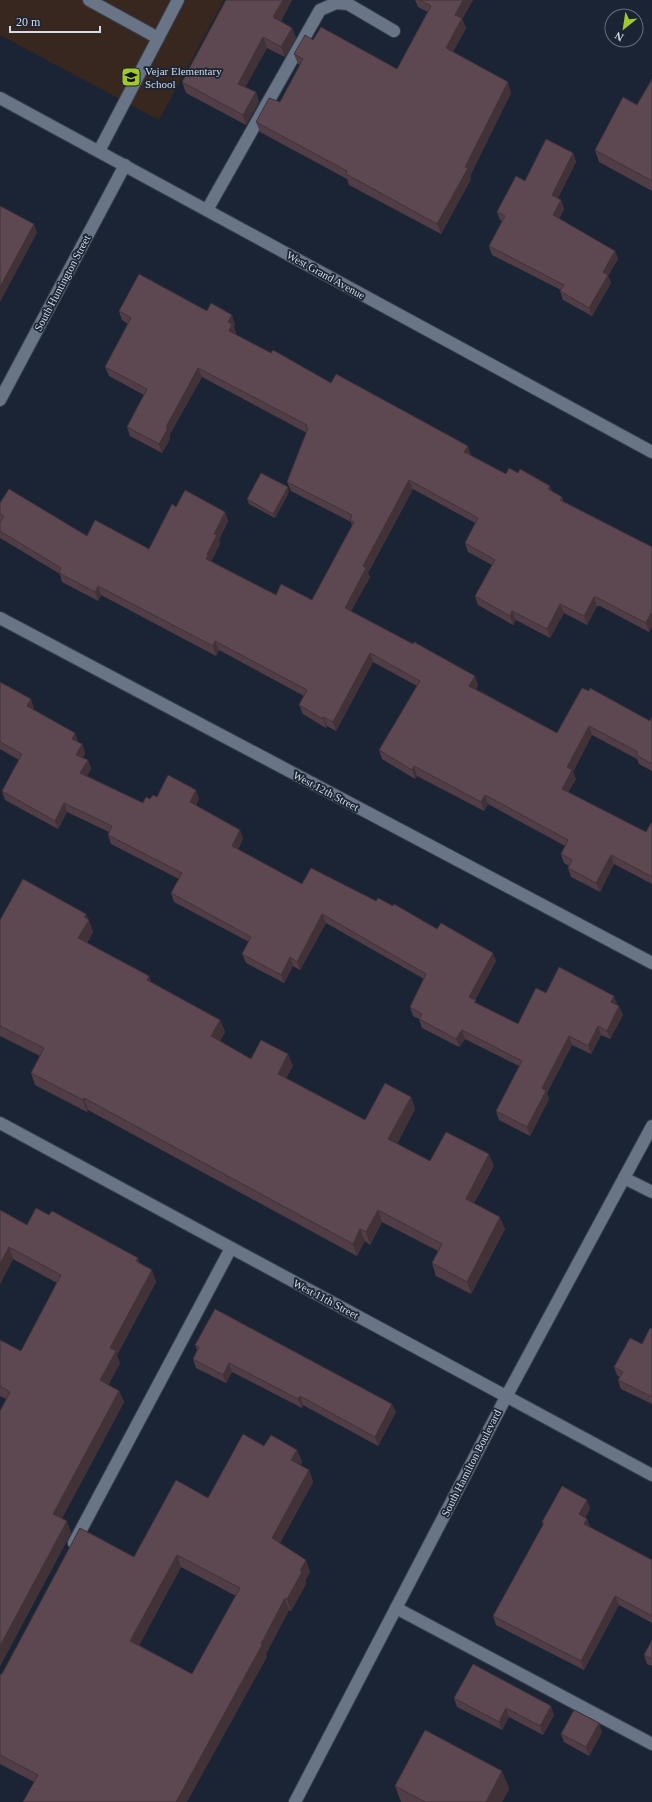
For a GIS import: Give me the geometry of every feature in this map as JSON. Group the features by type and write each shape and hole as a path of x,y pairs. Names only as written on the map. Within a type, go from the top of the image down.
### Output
{"street":[{"path":"89,0 158,38"},
{"path":"98,151 178,0"},
{"path":"207,210 320,10 336,3 348,4 394,31"},
{"name":"West Grand Avenue","path":"0,98 652,452"},
{"name":"South Huntington Street","path":"0,400 125,165"},
{"name":"West 12th Street","path":"0,618 652,963"},
{"name":"West 11th Street","path":"0,1122 652,1475"},
{"name":"South Hamilton Boulevard","path":"296,1802 506,1397 652,1126"},
{"path":"624,1178 652,1192"},
{"path":"67,1556 231,1248"},
{"path":"396,1608 652,1744"}],"shaded area":[{"name":"Vejar Elementary School","path":"0,0 224,0 159,120 0,35"}],"building":[{"path":"226,0 283,0 273,17 292,28 281,47 263,37 238,84 256,92 243,115 182,82"},
{"path":"420,0 463,0 455,15 462,18 446,48 508,82 465,167 468,168 437,224 346,174 347,171 256,122 269,98 280,102 303,59 294,54 305,35 313,40 321,27 397,69 431,6"},
{"path":"652,79 652,181 595,150 623,97 637,105"},
{"path":"546,139 573,153 552,195 561,200 553,215 615,251 603,272 608,275 589,308 560,291 564,285 489,246 505,216 497,212 501,204 516,176 525,181"},
{"path":"0,206 34,224 0,287"},
{"path":"139,274 207,311 211,303 232,315 228,322 232,324 229,331 271,353 273,350 331,383 336,374 468,446 464,452 506,474 509,468 518,473 520,469 550,486 548,489 562,497 560,500 652,547 652,614 651,613 646,623 594,597 584,616 560,604 547,629 512,611 510,616 475,596 495,560 465,543 478,518 409,480 363,566 366,568 345,608 413,644 414,642 475,676 469,686 557,733 582,688 589,691 590,688 650,721 652,717 652,764 636,755 638,752 589,726 567,767 572,770 562,789 646,832 652,823 652,877 611,855 596,883 568,868 572,860 561,854 568,840 485,795 481,802 414,766 412,770 379,750 420,681 370,653 333,722 323,717 323,719 299,705 307,690 215,641 213,646 98,586 95,592 59,573 61,568 0,531 0,523 4,516 0,514 0,503 9,489 87,536 95,520 149,549 172,504 176,507 185,490 225,512 214,534 217,535 206,559 276,595 281,584 312,600 354,522 350,520 352,515 287,482 308,428 306,427 307,425 198,368 167,425 167,430 159,444 127,427 147,389 105,367 131,318 119,311"},
{"path":"261,473 288,487 273,514 247,499"},
{"path":"0,682 31,699 27,706 75,733 72,739 82,744 76,755 88,760 80,773 143,803 146,797 150,799 153,795 157,797 168,775 196,790 190,802 240,830 232,846 302,884 311,868 376,901 378,898 393,906 394,904 437,929 441,923 493,953 469,997 476,1000 474,1002 518,1024 536,988 546,993 559,967 614,996 611,1002 619,1006 607,1031 598,1026 588,1046 569,1036 542,1088 546,1091 527,1127 496,1111 522,1061 462,1030 456,1039 419,1019 422,1014 410,1007 426,974 322,914 297,962 290,957 281,975 242,954 251,937 171,893 182,873 108,835 112,826 64,803 55,821 2,791 22,754 0,742"},
{"path":"23,879 86,914 84,917 89,920 78,938 149,976 147,980 220,1020 211,1036 251,1059 261,1040 288,1054 278,1074 365,1120 385,1083 411,1097 388,1139 430,1161 446,1132 489,1154 466,1199 500,1217 467,1282 432,1263 442,1244 378,1210 366,1232 360,1229 353,1244 84,1098 83,1100 31,1073 44,1048 0,1026 0,920"},
{"path":"36,1208 49,1215 52,1211 138,1258 136,1261 152,1270 110,1348 116,1351 100,1380 119,1391 53,1514 67,1521 0,1646 0,1411 10,1392 0,1386 0,1340 21,1351 61,1275 9,1247 0,1264 0,1210 27,1225"},
{"path":"215,1309 392,1404 375,1437 300,1396 298,1399 229,1363 223,1375 193,1359 199,1347 195,1345"},
{"path":"650,1328 652,1329 652,1397 618,1380 623,1372 614,1367 630,1338 642,1344"},
{"path":"243,1434 264,1446 271,1435 297,1450 291,1460 309,1470 272,1538 306,1560 300,1571 302,1572 287,1599 285,1598 261,1644 262,1645 176,1802 23,1802 38,1775 0,1755 0,1675 2,1674 80,1528 134,1557 176,1480 208,1498","holes":["177,1555 240,1588 192,1674 130,1641"]},
{"path":"562,1486 587,1500 579,1514 587,1519 584,1524 652,1560 652,1616 615,1596 581,1661 493,1616 544,1523 542,1522"},
{"path":"652,1640 652,1659 644,1655"},
{"path":"473,1664 551,1706 540,1726 506,1708 499,1722 454,1698"},
{"path":"574,1710 599,1723 586,1747 561,1734"},
{"path":"425,1730 502,1771 486,1802 425,1802 395,1786"}],"place":[{"name":"Vejar Elementary School","path":"131,77"}]}
